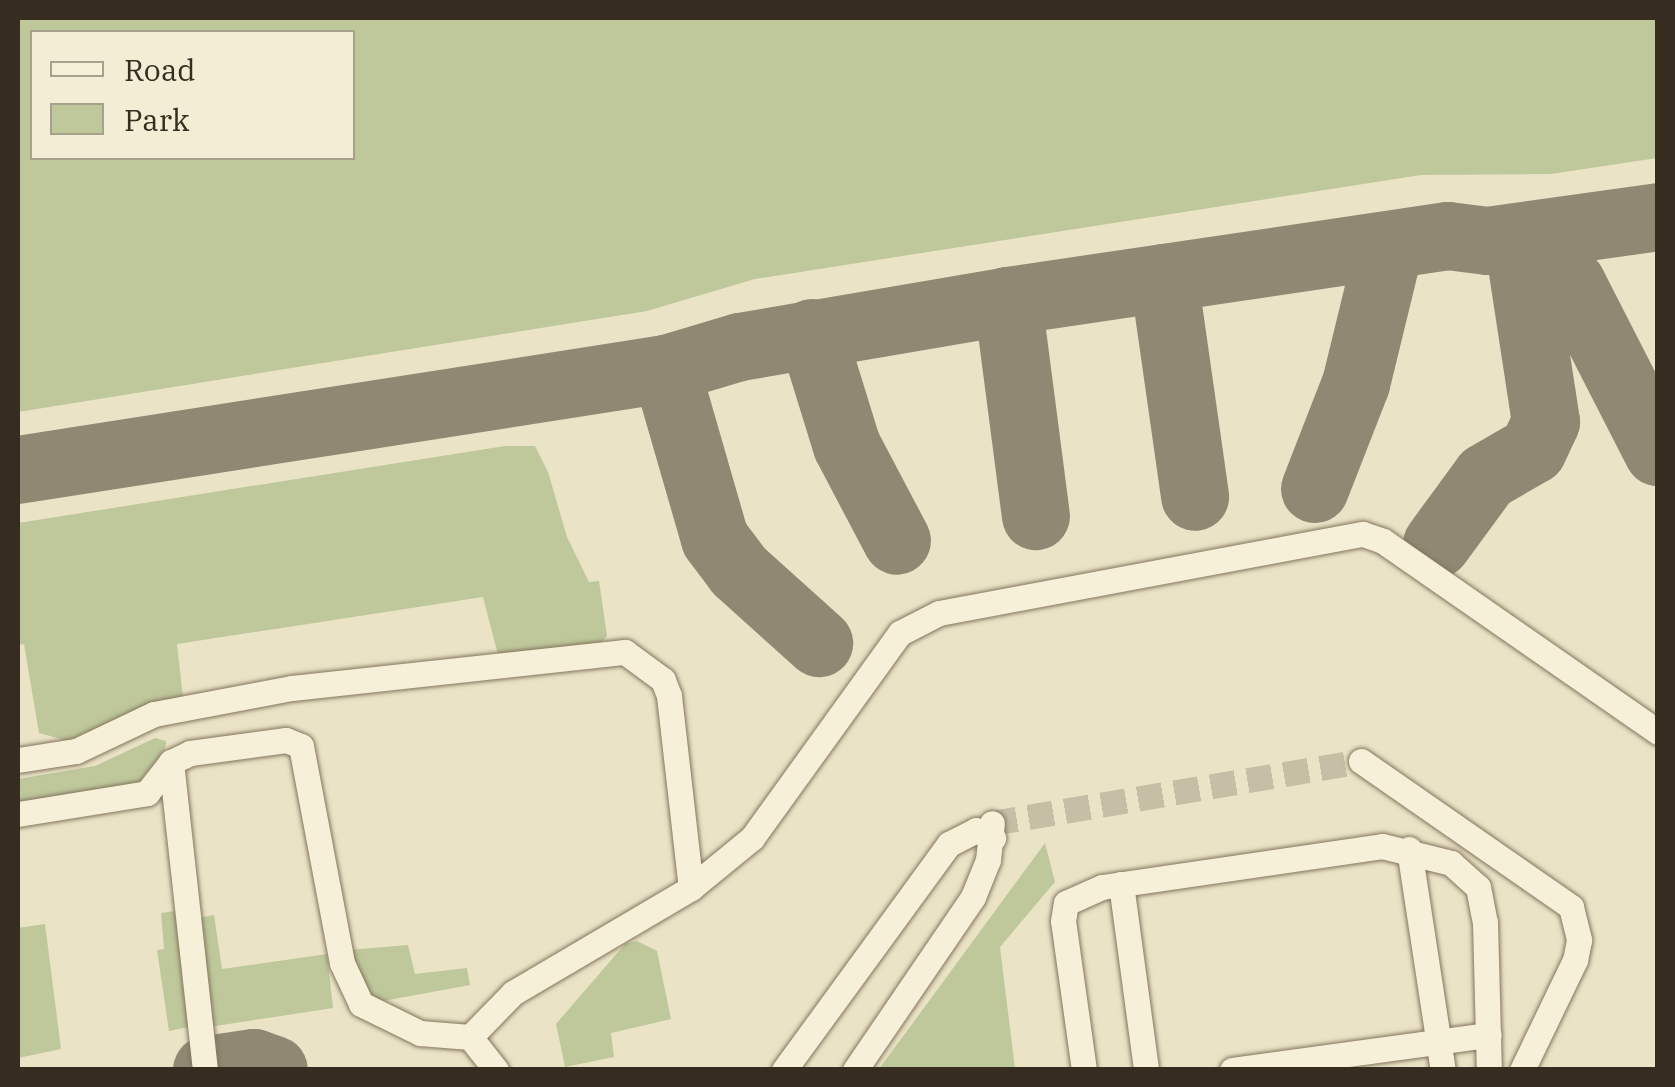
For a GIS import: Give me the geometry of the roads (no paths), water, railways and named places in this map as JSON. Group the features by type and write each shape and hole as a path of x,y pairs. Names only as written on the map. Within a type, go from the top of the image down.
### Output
{"street":[{"path":"470,1037 513,992 691,888 752,838 888,648 920,622 1344,534 1382,541 1658,732"},
{"path":"18,760 76,751 154,714 292,688 625,652 662,680 669,696 691,888"},
{"path":"18,814 147,794 171,762 208,750 286,740 301,746 342,963 361,1004 420,1033 470,1037 496,1070"},
{"path":"1362,761 1570,907 1579,940 1575,960 1522,1070"},
{"path":"171,762 205,1070"},
{"path":"784,1070 949,844 976,830 992,830 972,897 855,1070"},
{"path":"1084,1070 1062,921 1066,902 1083,891 1121,884 1372,847 1409,849 1451,863 1478,888 1490,1070"},
{"path":"1409,849 1444,1070"},
{"path":"1121,884 1146,1070"},
{"path":"1232,1070 1488,1035"}],"tunnel":[{"path":"992,823 1361,761"}]}
